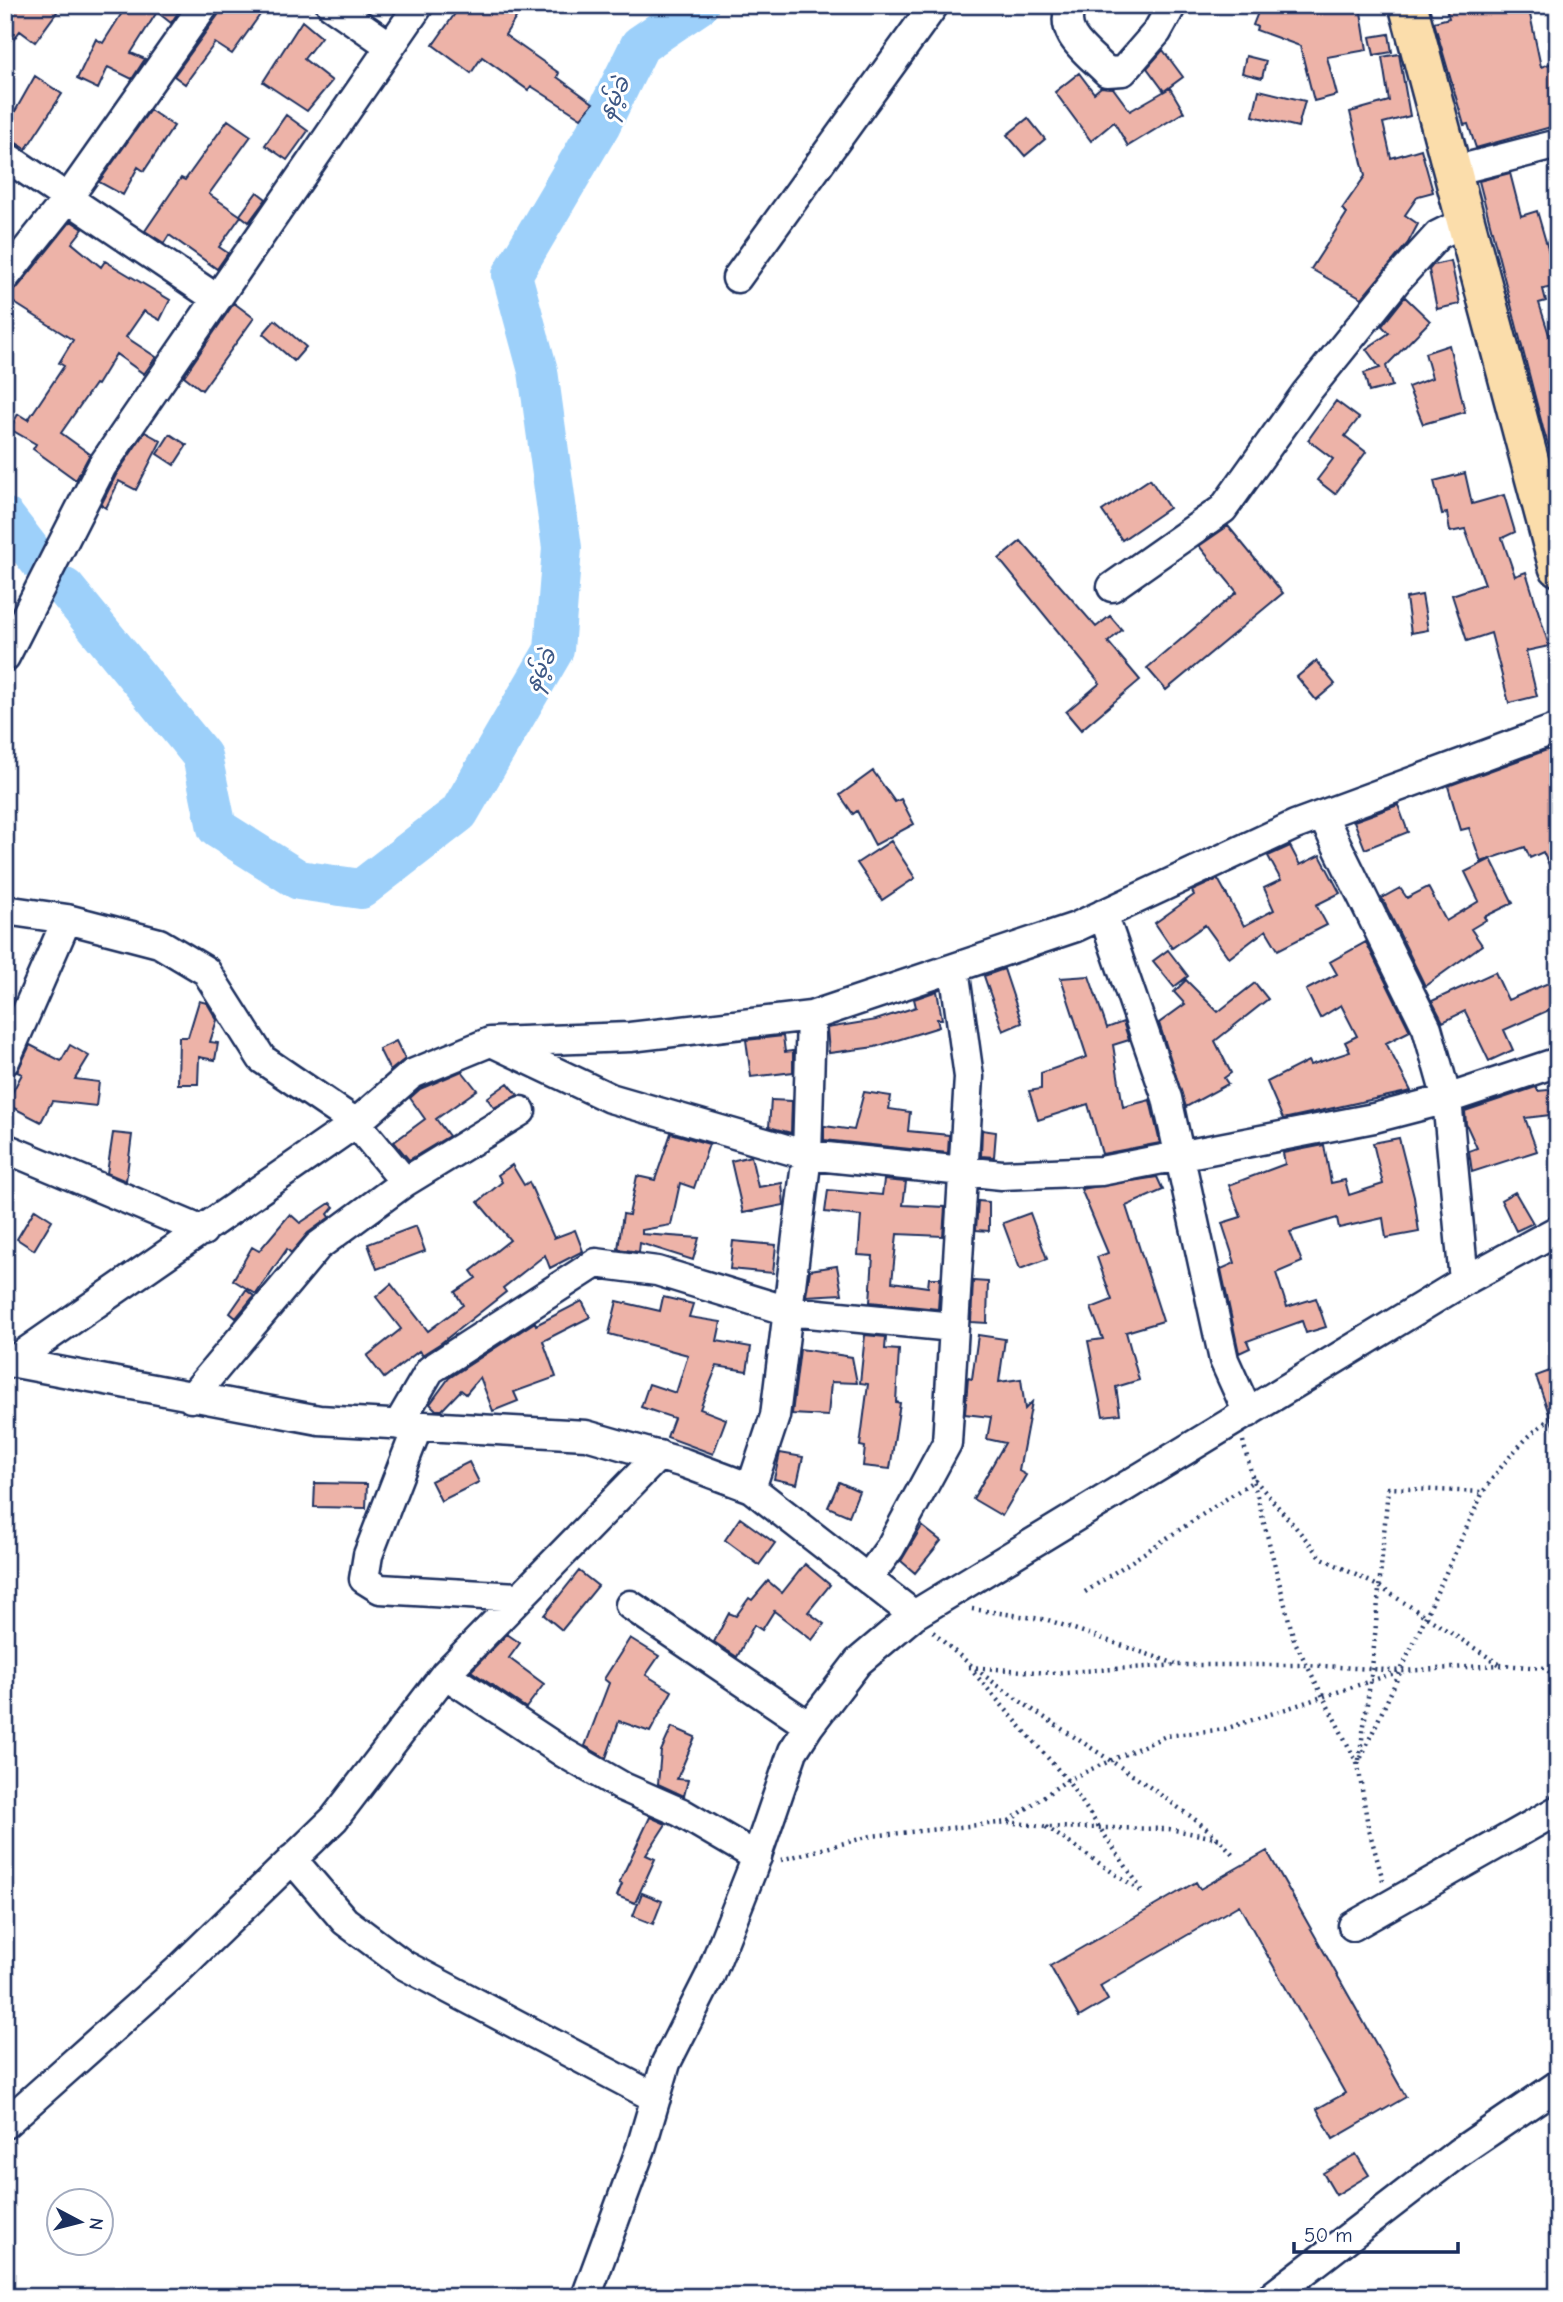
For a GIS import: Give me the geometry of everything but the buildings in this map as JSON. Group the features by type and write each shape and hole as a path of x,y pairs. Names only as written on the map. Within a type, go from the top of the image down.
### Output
{"main road":[{"path":"1408,5 1558,567"}],"street":[{"path":"5,277 68,198 204,5"},
{"path":"331,5 390,46"},
{"path":"5,657 102,466 419,5"},
{"path":"737,278 934,5"},
{"path":"1073,5 1066,22 1068,32 1107,72 1115,73 1123,71 1157,32 1172,5"},
{"path":"1452,171 1558,144"},
{"path":"5,156 217,299"},
{"path":"1112,587 1223,509 1306,393 1398,279 1438,235 1466,221"},
{"path":"8,1362 203,1231 356,1123 412,1074 490,1042 630,1037 811,1016 1076,927 1322,815 1558,728"},
{"path":"1322,815 1427,1028 1447,1099 1464,1281"},
{"path":"5,910 67,919 159,943 206,971 262,1059 356,1123 405,1182"},
{"path":"1104,914 1167,1098 1224,1360 1242,1417"},
{"path":"5,1062 67,919"},
{"path":"867,1578 890,1548 947,1443 970,1077 954,968"},
{"path":"751,1488 775,1416 807,1155 811,1016"},
{"path":"490,1042 610,1098 807,1155 1002,1175 1101,1171 1374,1118 1447,1099 1558,1062"},
{"path":"191,1398 318,1246 405,1182 521,1111"},
{"path":"5,1148 203,1231"},
{"path":"586,2297 641,2148 666,2063 710,1976 755,1862 793,1751 858,1662 924,1609 1464,1281 1558,1230"},
{"path":"519,1597 380,1589 368,1585 363,1579 408,1425 430,1370 596,1264 657,1271 788,1311 953,1327"},
{"path":"8,1362 319,1420 586,1435 659,1455 751,1488 867,1578 924,1609"},
{"path":"5,2124 177,1971 334,1819 445,1674 659,1455"},
{"path":"629,1605 809,1726"},
{"path":"445,1674 564,1753 623,1787 680,1812 755,1862"},
{"path":"1353,1926 1558,1810"},
{"path":"292,1859 345,1922 404,1965 656,2098"},
{"path":"1270,2297 1458,2153 1558,2085"}],"path":[{"path":"1358,1765 1483,1492 1506,1459 1532,1431 1558,1413"},
{"path":"1242,1417 1294,1640 1358,1765"},
{"path":"1255,1480 1322,1558 1380,1587 1500,1665"},
{"path":"1085,1592 1255,1480"},
{"path":"1390,1905 1368,1826 1358,1765 1372,1669 1388,1488 1483,1492"},
{"path":"924,1609 1048,1620 1179,1665"},
{"path":"924,1609 969,1667 1067,1780 1143,1893 1046,1827"},
{"path":"969,1667 1050,1673 1179,1665 1307,1665 1403,1671 1500,1665 1545,1668 1558,1679"},
{"path":"969,1667 1113,1761 1221,1839 1235,1857"},
{"path":"1008,1822 1067,1780 1166,1736 1225,1729 1403,1671"},
{"path":"755,1862 871,1836 1008,1822 1046,1827 1169,1829 1221,1839"}],"waterway":[{"name":"နမ့်ခဲ","path":"65,588 202,756 217,828 299,880 361,889 459,813 554,650 562,548 538,371 512,275 601,124 640,45 699,5"},
{"path":"5,517 39,561"}]}
